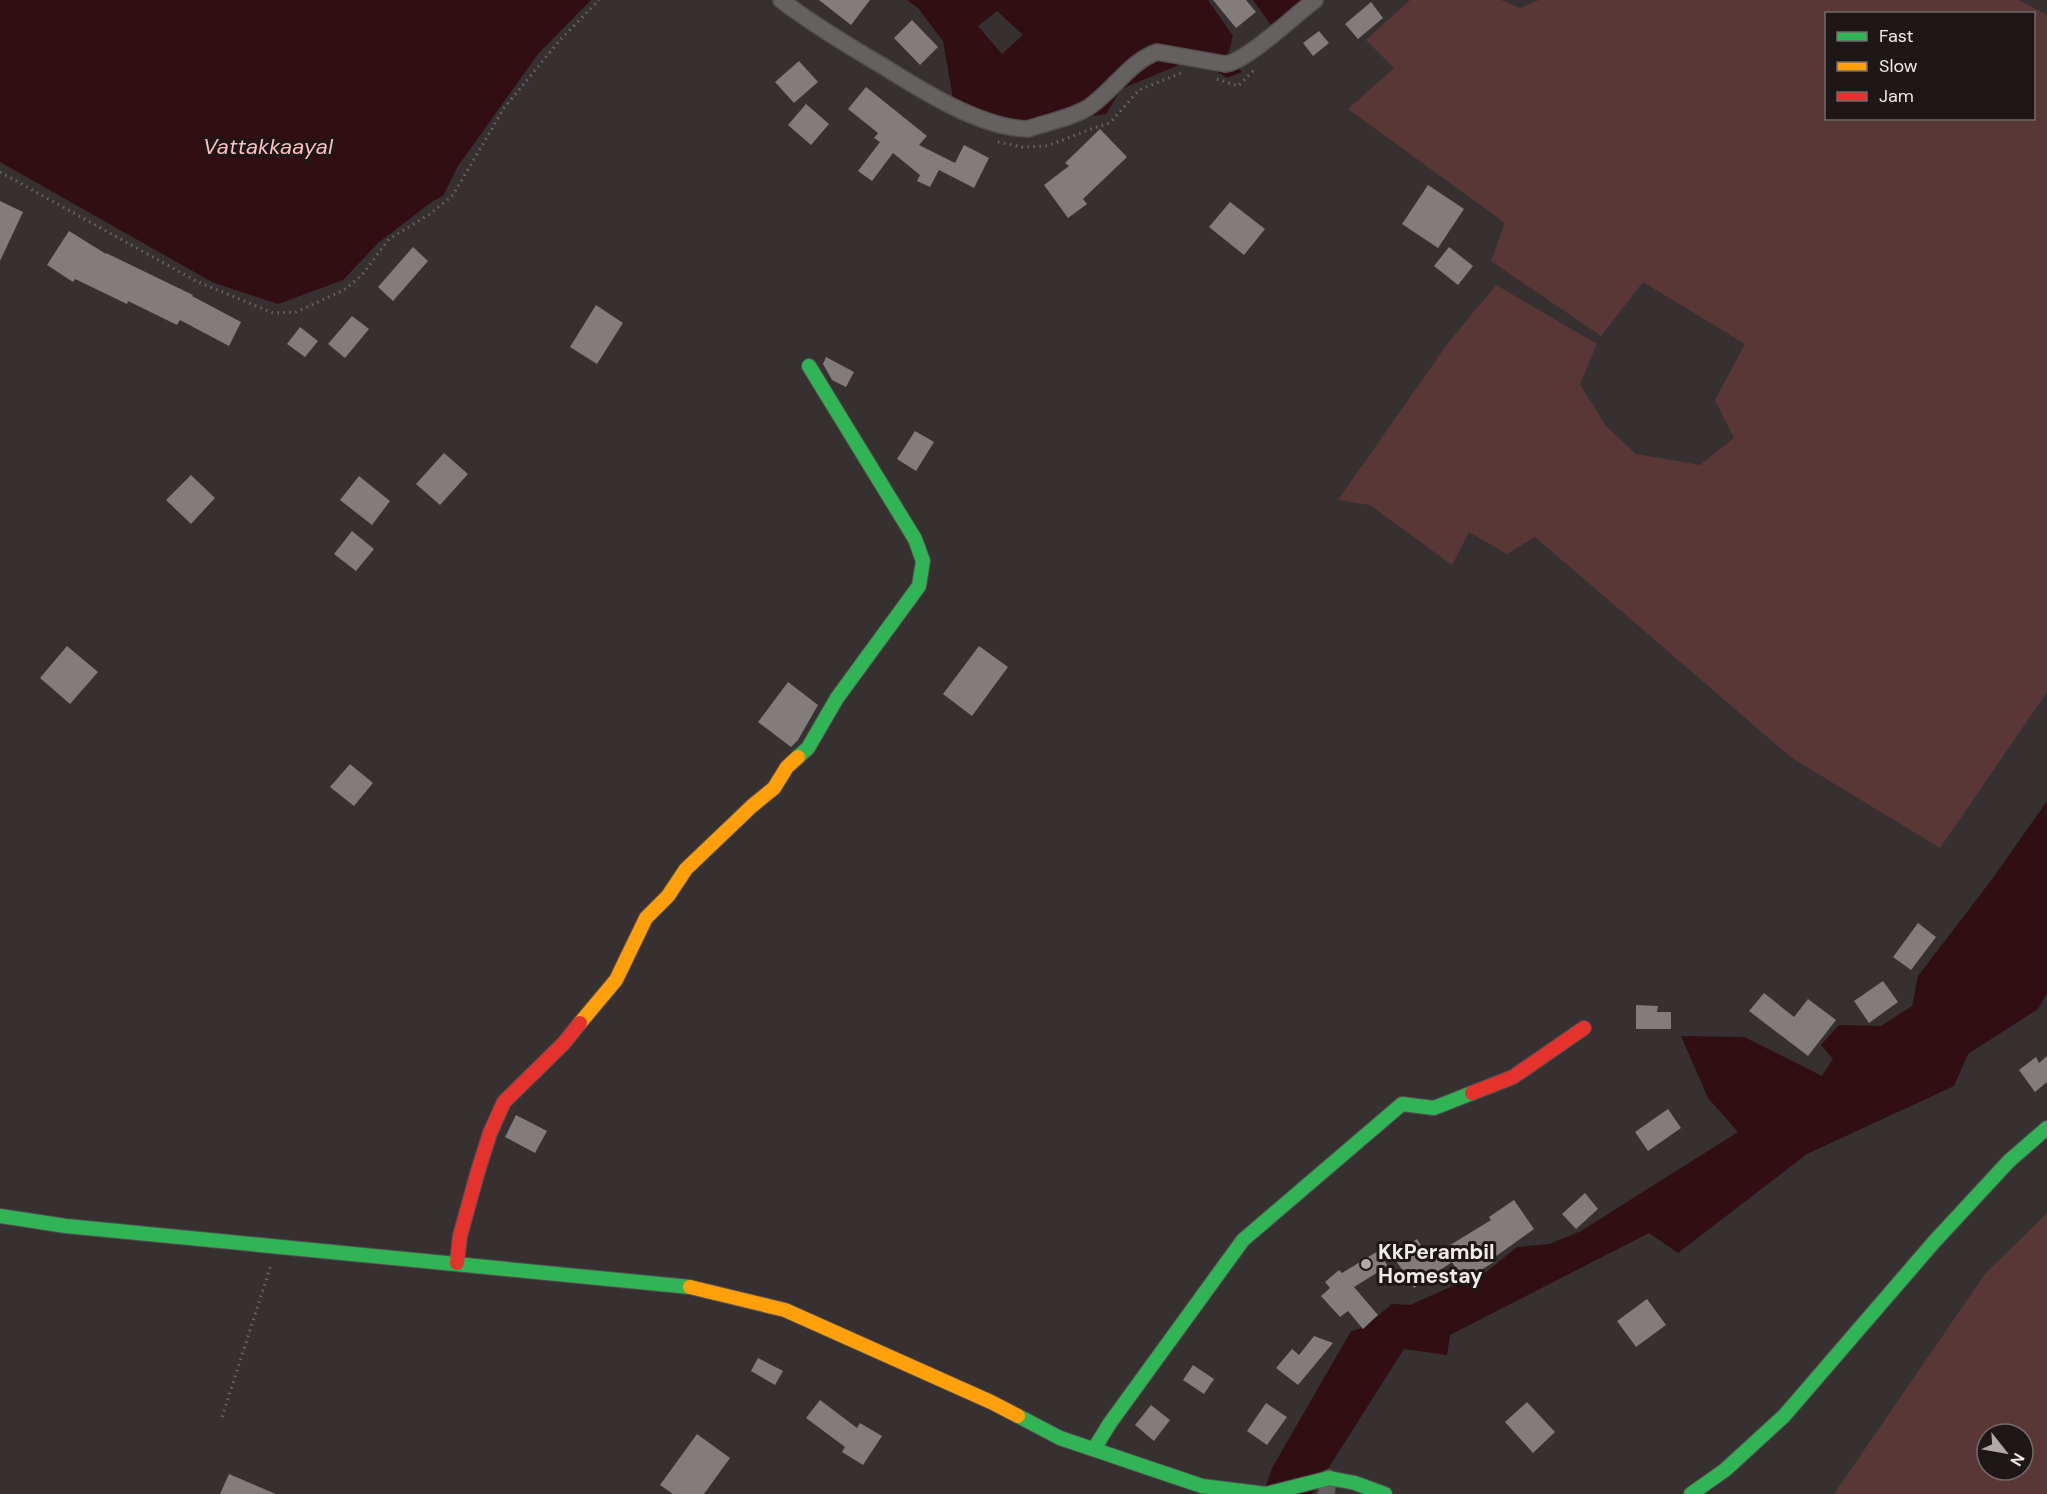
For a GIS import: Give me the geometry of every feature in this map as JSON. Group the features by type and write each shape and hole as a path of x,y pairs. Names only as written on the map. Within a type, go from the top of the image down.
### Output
{"main road":[{"path":"458,1263 460,1236 478,1171 490,1133 504,1102 564,1043 616,980 646,918 668,896 686,869 774,788 787,767 808,748 837,698 919,586 923,561 915,539 809,366"},
{"path":"1094,1449 1110,1423 1243,1240 1402,1104 1434,1108 1513,1077 1584,1028"},
{"path":"1691,1494 1725,1470 1784,1416 1934,1242 2009,1161 2047,1128"},
{"path":"0,1216 66,1226 691,1287 785,1310 991,1402 1060,1438 1202,1486 1266,1494 1329,1478 1355,1483 1385,1494"}],"street":[{"path":"780,0 862,54 949,105 979,118 1017,129 1028,129 1087,108 1105,95 1136,64 1148,55 1157,52 1225,64 1234,63 1315,0"},
{"path":"1326,1494 1329,1478"}],"path":[{"path":"0,172 196,281 273,313 296,312 345,290 362,275 389,240 430,214 453,195 504,108 560,40 599,0"},
{"path":"1213,77 1220,82 1238,86 1261,63"},
{"path":"990,139 1022,147 1047,146 1110,123 1139,90 1188,71"},
{"path":"222,1418 277,1246"}],"shaded area":[{"path":"1410,0 1501,0 1520,8 1539,0 2019,0 2047,15 2047,692 1940,848 1792,758 1535,537 1507,554 1469,532 1452,565 1370,505 1338,500 1448,343 1496,285 1597,344 1580,384 1606,426 1636,454 1700,465 1734,438 1715,400 1745,344 1643,282 1601,336 1491,261 1505,223 1348,109 1394,68 1366,40"},
{"path":"2047,1213 2047,1494 1834,1494 1985,1274"}],"water":[{"name":"Vattakkaayal","path":"0,0 591,0 538,54 458,166 443,196 433,201 378,243 343,280 278,304 212,282 0,162"},
{"path":"907,0 1208,0 1233,36 1228,55 1242,72 1227,78 1196,58 1121,89 1106,114 1078,118 1029,138 994,129 954,104 943,41 918,8","holes":["997,11 1023,35 1002,54 978,26"]},
{"path":"1253,0 1307,0 1273,28"},
{"path":"2047,801 2047,993 2038,1009 1968,1054 1954,1086 1807,1154 1678,1253 1649,1233 1450,1335 1447,1355 1404,1349 1312,1494 1263,1494 1272,1468 1351,1331 1363,1328 1392,1304 1410,1305 1457,1284 1480,1277 1517,1247 1549,1244 1581,1231 1738,1132 1708,1098 1681,1036 1744,1037 1822,1076 1833,1059 1821,1045 1839,1025 1881,1026 1912,1006 1918,976 1993,878"}],"building":[{"path":"819,0 870,0 851,25"},
{"path":"1213,0 1246,0 1256,12 1236,28"},
{"path":"1371,2 1383,18 1358,39 1345,24"},
{"path":"912,20 938,47 920,65 894,38"},
{"path":"1319,31 1329,43 1313,56 1303,43"},
{"path":"799,61 818,82 794,103 775,82"},
{"path":"866,87 927,136 919,145 955,163 964,145 989,158 974,188 939,170 930,187 917,181 920,175 893,153 872,181 858,171 880,142 874,138 878,133 848,109"},
{"path":"806,104 829,124 811,145 788,125"},
{"path":"1100,129 1127,157 1083,199 1087,204 1068,218 1044,185 1069,166 1065,163"},
{"path":"1428,185 1464,209 1438,248 1402,224"},
{"path":"0,201 23,212 0,261"},
{"path":"1230,202 1265,229 1244,255 1209,227"},
{"path":"69,231 106,254 193,295 241,322 229,346 180,320 177,325 75,279 73,282 47,265"},
{"path":"413,247 428,261 393,301 378,287"},
{"path":"1449,247 1473,266 1458,285 1434,266"},
{"path":"596,305 623,323 597,364 570,347"},
{"path":"352,316 369,329 345,358 328,344"},
{"path":"300,327 318,341 305,357 287,344"},
{"path":"826,357 854,372 846,387 832,380 823,364"},
{"path":"915,431 934,442 916,471 897,459"},
{"path":"444,453 468,474 440,505 416,484"},
{"path":"191,475 215,498 191,524 166,500"},
{"path":"359,476 390,501 372,525 340,500"},
{"path":"352,531 374,549 356,571 334,554"},
{"path":"67,646 98,672 70,704 40,678"},
{"path":"979,646 1008,667 972,716 943,694"},
{"path":"788,682 818,705 798,740 791,747 758,722"},
{"path":"350,764 373,783 354,806 330,787"},
{"path":"1918,923 1936,937 1911,970 1893,957"},
{"path":"1883,981 1898,1002 1869,1023 1854,1001"},
{"path":"1764,993 1794,1017 1808,999 1836,1020 1808,1056 1749,1011"},
{"path":"1636,1005 1658,1006 1657,1012 1671,1012 1671,1029 1636,1029"},
{"path":"2047,1056 2047,1082 2035,1092 2019,1070 2036,1057 2039,1063"},
{"path":"1668,1109 1681,1128 1648,1151 1635,1132"},
{"path":"516,1115 547,1131 535,1153 505,1137"},
{"path":"1585,1193 1598,1209 1576,1229 1562,1214"},
{"path":"1514,1200 1534,1229 1492,1259 1494,1262 1463,1281 1452,1262 1414,1288 1393,1256 1417,1239 1429,1258 1491,1220 1489,1217"},
{"path":"1378,1251 1388,1266 1354,1287 1378,1315 1363,1329 1348,1311 1340,1317 1321,1296 1330,1288 1325,1282 1339,1270 1342,1273"},
{"path":"1647,1299 1666,1325 1636,1347 1617,1321"},
{"path":"1314,1336 1333,1343 1298,1385 1276,1368 1292,1349 1299,1355"},
{"path":"758,1358 783,1371 775,1385 751,1371"},
{"path":"1193,1365 1214,1379 1204,1394 1183,1380"},
{"path":"820,1400 857,1428 860,1423 882,1436 863,1465 842,1452 845,1447 806,1418"},
{"path":"1527,1402 1555,1432 1533,1453 1505,1422"},
{"path":"1266,1403 1287,1417 1267,1445 1247,1431"},
{"path":"1151,1405 1170,1420 1154,1441 1135,1425"},
{"path":"697,1434 730,1458 704,1494 673,1494 660,1485"},
{"path":"229,1474 276,1494 220,1494"}],"traffic: fast":[{"path":"798,757 808,748 837,698 919,586 923,561 915,539 809,366"},
{"path":"1094,1449 1110,1423 1243,1240 1402,1104 1434,1108 1472,1093"},
{"path":"1691,1494 1725,1470 1784,1416 1934,1242 2009,1161 2047,1128"},
{"path":"0,1216 66,1226 690,1287"},
{"path":"1018,1416 1060,1438 1202,1486 1266,1494 1329,1478 1355,1483 1385,1494"}],"traffic: slow":[{"path":"580,1023 616,980 646,918 668,896 686,869 774,788 787,767 798,757"},
{"path":"690,1287 785,1310 1018,1416"}],"traffic: jam":[{"path":"457,1263 460,1236 478,1171 490,1133 504,1102 564,1043 580,1023"},
{"path":"1472,1093 1513,1077 1584,1028"}],"place":[{"name":"KkPerambil Homestay","path":"1366,1264"}]}
